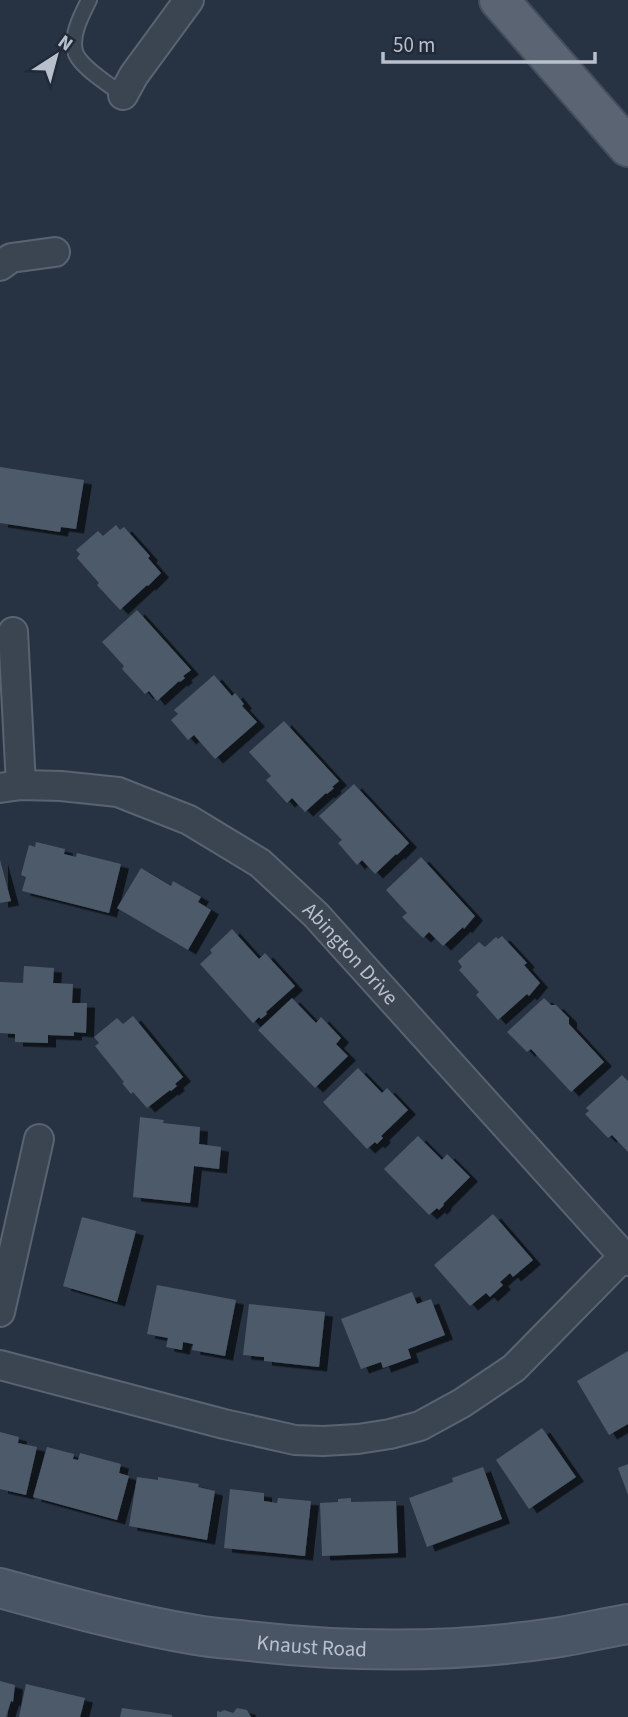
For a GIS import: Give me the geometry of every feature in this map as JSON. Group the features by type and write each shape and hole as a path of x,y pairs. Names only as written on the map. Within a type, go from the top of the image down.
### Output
{"main road":[{"path":"499,0 628,147"},
{"name":"Knaust Road","path":"0,1588 126,1621 198,1636 350,1650 425,1650 494,1644 560,1637 628,1624"}],"street":[{"path":"123,95 134,75 189,0"},
{"path":"0,266 11,258 55,252"},
{"path":"10,787 13,632"},
{"name":"Abington Drive","path":"0,1365 295,1440 358,1439 390,1434 420,1426 462,1403 514,1367 626,1259 316,915 260,863 189,820 118,792 61,786 10,787"},
{"path":"0,1312 38,1139"}],"lane":[{"path":"89,0 74,38 75,53 123,95"}],"building":[{"path":"0,467 84,480 76,529 61,527 60,532 0,523"},
{"path":"116,525 120,530 124,527 161,573 120,610 77,558 80,554 76,550 98,531 103,536"},
{"path":"137,610 191,670 157,701 149,691 145,694 102,642"},
{"path":"214,675 232,696 235,693 244,704 242,706 257,722 215,759 194,735 188,740 171,720 178,714 174,710"},
{"path":"284,721 339,781 305,812 292,798 287,803 266,780 271,776 249,752"},
{"path":"354,784 409,843 375,874 362,860 357,865 338,843 342,840 319,816"},
{"path":"36,842 65,849 64,854 76,857 77,853 121,864 109,913 22,891 26,877 21,875 29,845 35,847"},
{"path":"421,857 475,916 443,946 429,932 423,938 402,917 407,913 386,890"},
{"path":"0,860 11,901 0,903"},
{"path":"141,868 171,886 173,881 201,897 198,902 211,910 188,950 117,908"},
{"path":"232,929 259,959 265,953 295,986 266,1012 267,1014 253,1023 200,964"},
{"path":"502,936 527,963 524,965 540,983 529,996 527,994 498,1020 476,995 479,992 459,970 462,967 458,961 479,942 485,947 496,937 498,939"},
{"path":"24,966 54,968 53,983 73,984 72,1003 87,1003 86,1033 74,1032 74,1036 48,1035 48,1043 15,1042 15,1034 0,1033 0,982 23,983"},
{"path":"292,998 316,1023 321,1017 341,1038 336,1044 348,1056 315,1088 258,1030"},
{"path":"544,998 569,1018 569,1024 604,1062 571,1092 531,1049 527,1052 507,1032"},
{"path":"133,1016 183,1077 175,1084 177,1086 147,1108 133,1092 131,1094 95,1046 99,1043 94,1037 117,1018 123,1024"},
{"path":"358,1068 382,1093 387,1088 408,1110 381,1136 383,1138 377,1144 375,1142 367,1149 323,1102"},
{"path":"622,1075 628,1081 628,1152 612,1135 608,1138 585,1114 589,1111 586,1108"},
{"path":"140,1117 164,1120 163,1123 200,1127 199,1144 221,1147 219,1169 194,1166 190,1203 133,1197"},
{"path":"418,1136 442,1160 447,1154 470,1177 439,1210 437,1208 429,1215 384,1169"},
{"path":"493,1214 533,1260 513,1277 510,1273 500,1282 503,1285 490,1297 486,1293 470,1306 434,1265"},
{"path":"82,1217 136,1231 117,1302 63,1286"},
{"path":"157,1285 236,1300 225,1356 192,1350 193,1344 183,1342 182,1350 166,1347 168,1338 147,1334"},
{"path":"412,1292 417,1304 431,1299 445,1335 408,1349 411,1358 383,1368 381,1362 361,1369 341,1319"},
{"path":"249,1304 325,1312 319,1367 264,1361 264,1357 243,1355"},
{"path":"628,1351 628,1424 609,1435 577,1381"},
{"path":"542,1428 576,1477 529,1509 496,1460"},
{"path":"0,1432 19,1437 18,1443 37,1447 26,1495 0,1489"},
{"path":"47,1447 74,1454 73,1459 78,1460 80,1453 121,1464 119,1473 129,1476 117,1520 33,1497"},
{"path":"628,1464 628,1495 618,1468"},
{"path":"483,1467 502,1519 427,1547 409,1498 453,1482 452,1478"},
{"path":"137,1477 158,1480 158,1477 199,1484 198,1487 215,1491 207,1540 129,1526"},
{"path":"230,1489 264,1493 264,1501 277,1503 278,1498 311,1501 305,1556 224,1548"},
{"path":"351,1498 351,1502 396,1501 398,1553 322,1556 320,1503"},
{"path":"0,1681 15,1685 13,1702 11,1701 6,1717 0,1717"},
{"path":"26,1684 85,1698 80,1717 19,1717"},
{"path":"122,1708 172,1715 172,1717 120,1717"},
{"path":"237,1708 247,1710 251,1717 217,1717 217,1711 233,1713"}]}
